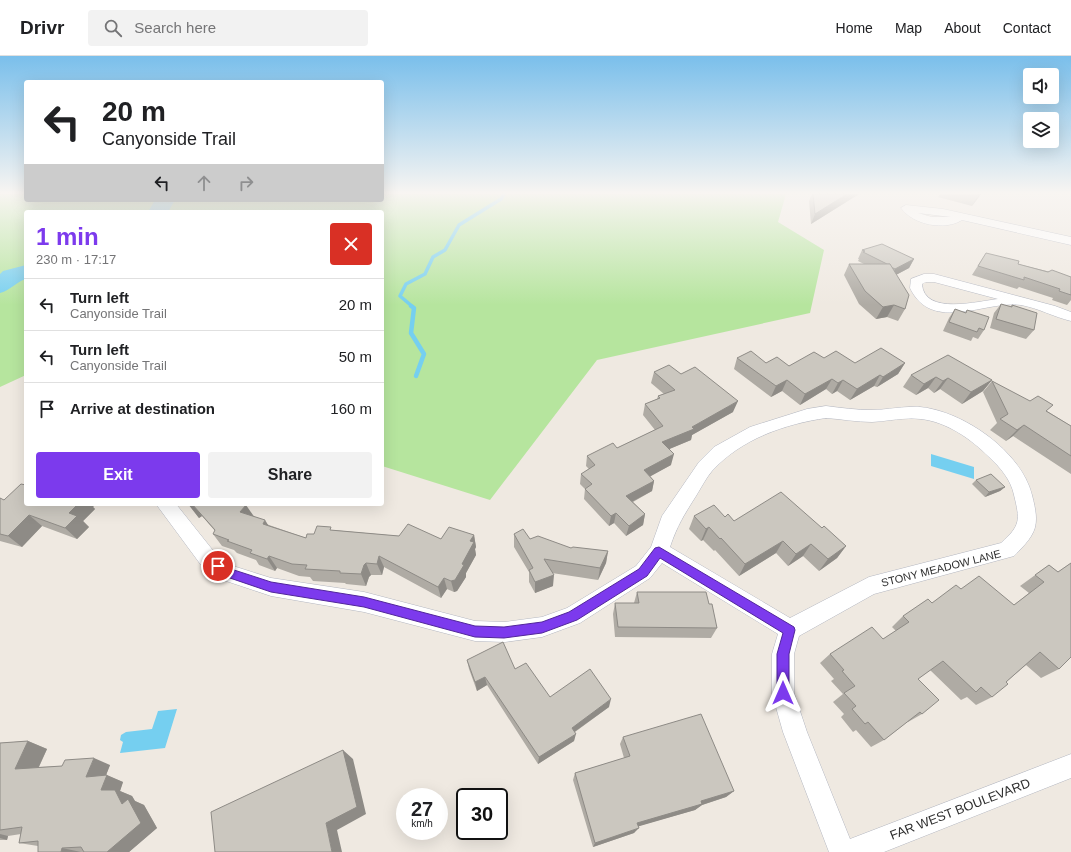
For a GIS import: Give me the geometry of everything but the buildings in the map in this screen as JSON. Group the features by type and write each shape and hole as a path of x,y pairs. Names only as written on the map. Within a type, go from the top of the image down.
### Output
{"street":[{"path":"1027,231 1071,241"},
{"path":"1020,301 958,309 945,308 931,303 918,295 915,289 916,282 924,278 934,278 1050,309 1071,317"},
{"name":"STONY MEADOW LANE","path":"167,506 208,559 228,573 271,587 364,602 475,631 504,632 542,627 573,616 643,572 659,551 670,522 705,467 720,452 756,431 807,415 826,412 870,416 920,413 942,418 964,428 983,441 1005,462 1021,486 1028,516 1023,535 1007,550 870,586 790,630"},
{"path":"659,551 790,630 783,654 783,693 795,732 842,852"},
{"name":"FAR WEST BOULEVARD","path":"850,852 1071,766"}],"green space":[{"path":"0,231 24,231 24,376 0,387"},
{"path":"384,231 793,231 824,250 810,313 597,360 490,500 384,467"}],"water":[{"path":"931,454 974,467 974,479 931,466"},
{"path":"177,709 165,748 120,753 123,742 120,740 121,735 126,732 152,729 158,711"}],"waterway":[{"path":"413,307 400,296 406,284 425,274 433,257 445,250 456,231"},
{"path":"0,286 11,276 24,273"},
{"path":"411,306 414,308 411,333 424,354 416,376"}],"route":[{"path":"218,566 228,573 271,587 364,602 475,631 504,632 542,627 573,616 601,600 643,572 659,551 790,630 783,654 783,693"}]}
